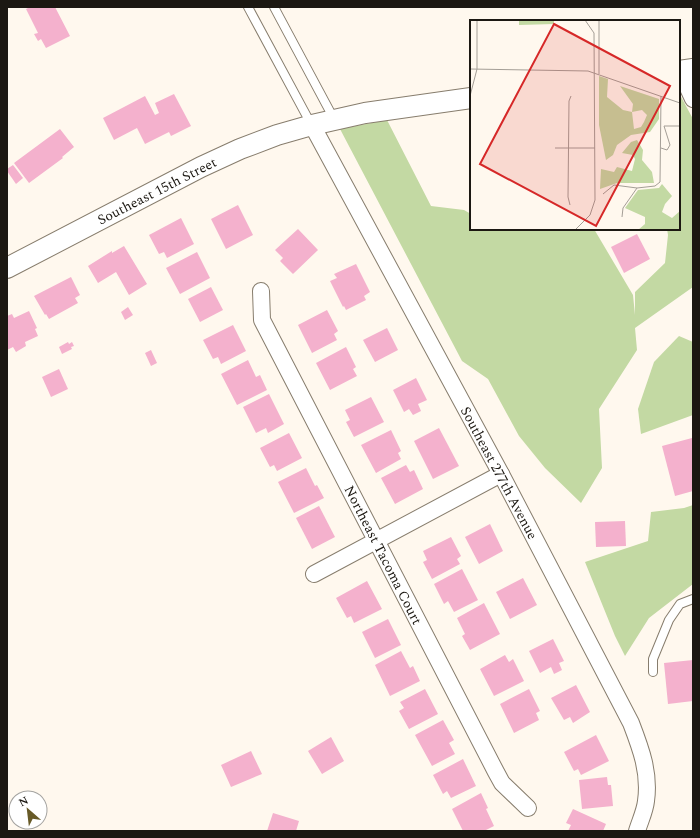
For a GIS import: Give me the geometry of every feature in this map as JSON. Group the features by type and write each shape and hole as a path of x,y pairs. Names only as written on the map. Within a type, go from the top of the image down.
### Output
{"street":[{"path":"684,70 693,99"},
{"name":"Southeast 15th Street","path":"7,268 201,167 233,152 277,135 365,112 470,98"},
{"name":"Southeast 277th Avenue","path":"312,125 501,474 631,723 643,753 648,779 646,802 637,831"},
{"name":"Northeast Tacoma Court","path":"260,291 262,320 376,541 502,784 528,808"},
{"path":"314,574 501,474"}],"lane":[{"path":"248,7 312,125"},
{"path":"274,7 334,120"},
{"path":"653,672 653,659 669,620 680,604 693,599"}],"green space":[{"path":"680,95 693,119 693,287 635,328 637,350 599,409 602,468 581,503 545,468 519,436 488,379 462,361 340,129 387,120 431,206 464,210 470,213 470,230 595,230 633,295 635,315 635,292 665,263 667,230 680,230"},
{"path":"679,336 693,342 693,415 641,434 638,409 654,362"},
{"path":"693,505 693,584 649,618 625,656 615,636 585,562 648,541 651,512 684,508"}],"building":[{"path":"30,7 55,7 70,36 46,48 41,39 38,41 34,34 38,33 26,9"},
{"path":"174,94 191,126 171,136 169,132 145,144 137,128 114,140 103,118 145,96 155,115 159,113 155,103"},
{"path":"60,129 74,147 62,157 63,158 29,183 14,163"},
{"path":"13,165 23,178 16,184 7,171 7,169"},
{"path":"238,205 253,235 226,249 211,219"},
{"path":"181,218 194,244 167,258 164,252 159,254 149,235"},
{"path":"298,229 318,250 293,274 280,261 283,258 275,250"},
{"path":"637,234 650,259 624,273 611,247"},
{"path":"124,246 147,284 129,295 116,272 98,283 88,266 112,251 112,253"},
{"path":"197,252 210,278 180,294 166,268"},
{"path":"356,264 370,292 364,296 366,300 346,310 330,281 337,278 334,274"},
{"path":"71,277 80,295 75,298 78,303 49,319 34,296"},
{"path":"211,287 223,310 200,322 188,299"},
{"path":"128,307 133,315 125,320 121,312"},
{"path":"327,310 338,331 334,334 337,340 312,353 298,325"},
{"path":"29,311 37,328 35,329 38,336 25,342 26,346 16,352 13,347 7,350 7,316 12,314 14,318"},
{"path":"233,325 246,351 221,364 218,357 213,359 203,340"},
{"path":"387,328 398,350 375,362 363,340"},
{"path":"68,342 69,344 72,342 74,346 71,347 72,349 62,354 59,347"},
{"path":"346,347 356,367 353,369 357,376 330,390 316,363"},
{"path":"151,350 157,363 151,366 145,353"},
{"path":"248,360 256,377 260,375 267,390 237,405 221,374"},
{"path":"59,369 68,389 51,397 42,377"},
{"path":"416,378 427,400 418,404 421,411 413,415 409,409 404,412 393,390"},
{"path":"269,394 284,424 268,433 266,428 256,433 243,407"},
{"path":"371,397 384,422 354,437 346,422 350,420 345,410"},
{"path":"439,428 459,466 433,479 414,441"},
{"path":"391,430 401,451 398,453 401,459 376,473 361,445"},
{"path":"289,433 302,458 277,471 274,465 270,467 260,448"},
{"path":"692,438 693,491 675,496 662,446"},
{"path":"406,465 410,472 414,470 423,489 395,504 381,478"},
{"path":"306,468 315,486 317,485 324,498 294,513 278,482"},
{"path":"319,506 335,537 312,549 296,518"},
{"path":"625,521 626,546 596,547 595,522"},
{"path":"490,524 503,551 479,564 465,537"},
{"path":"451,537 461,556 457,559 460,564 432,579 423,562 427,560 423,551"},
{"path":"462,569 478,600 454,612 448,601 444,604 434,584"},
{"path":"523,578 537,605 510,619 496,592"},
{"path":"367,581 382,609 354,623 351,616 347,618 336,598"},
{"path":"484,603 500,634 470,650 462,636 465,634 457,618"},
{"path":"388,619 401,645 375,658 362,632"},
{"path":"553,639 564,661 559,663 562,670 554,674 551,667 540,673 529,651"},
{"path":"401,651 410,668 413,666 420,681 390,696 375,665"},
{"path":"505,655 509,662 513,659 524,681 494,696 480,669"},
{"path":"693,660 693,701 668,704 664,663"},
{"path":"576,685 590,712 573,723 570,717 564,720 551,698"},
{"path":"425,689 438,714 409,729 399,711 404,708 400,702"},
{"path":"529,689 540,711 536,713 539,720 514,733 500,704"},
{"path":"443,720 454,740 449,743 455,754 432,766 415,735"},
{"path":"596,735 609,761 581,775 578,769 574,771 564,752"},
{"path":"331,737 344,761 322,774 308,751"},
{"path":"251,751 262,774 231,787 221,765"},
{"path":"463,759 476,786 451,798 447,791 443,794 433,775"},
{"path":"607,777 608,785 611,785 613,806 582,809 579,780"},
{"path":"481,793 488,808 486,809 494,826 484,831 463,831 452,809"},
{"path":"573,809 606,824 603,831 568,831 571,825 566,823"},
{"path":"273,813 299,821 296,831 267,831"}]}
